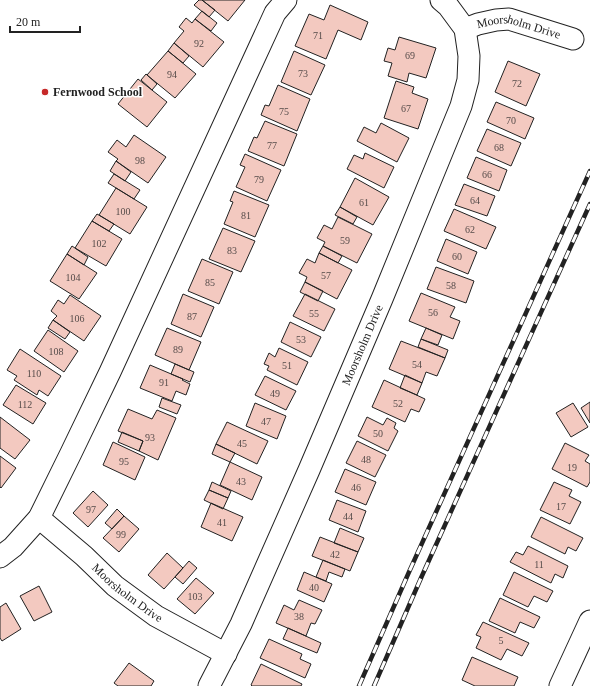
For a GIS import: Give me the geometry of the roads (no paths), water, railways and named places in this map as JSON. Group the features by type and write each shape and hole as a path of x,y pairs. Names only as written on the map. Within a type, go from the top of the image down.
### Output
{"street":[{"path":"0,557 13,547 38,518 113,365 276,13 286,0"},
{"name":"Moorsholm Drive","path":"209,686 241,624 309,470 379,306 461,106 468,80 469,56 465,29 448,6 441,0"},
{"name":"Moorsholm Drive","path":"465,29 478,24 509,19 573,40"},
{"name":"Moorsholm Drive","path":"38,518 84,556 121,591 156,616 226,654"},
{"path":"560,686 590,621"}],"railway":[{"path":"359,686 590,171"},
{"path":"374,686 421,578 590,204"}],"place":[{"name":"Fernwood School","path":"45,92"}]}
